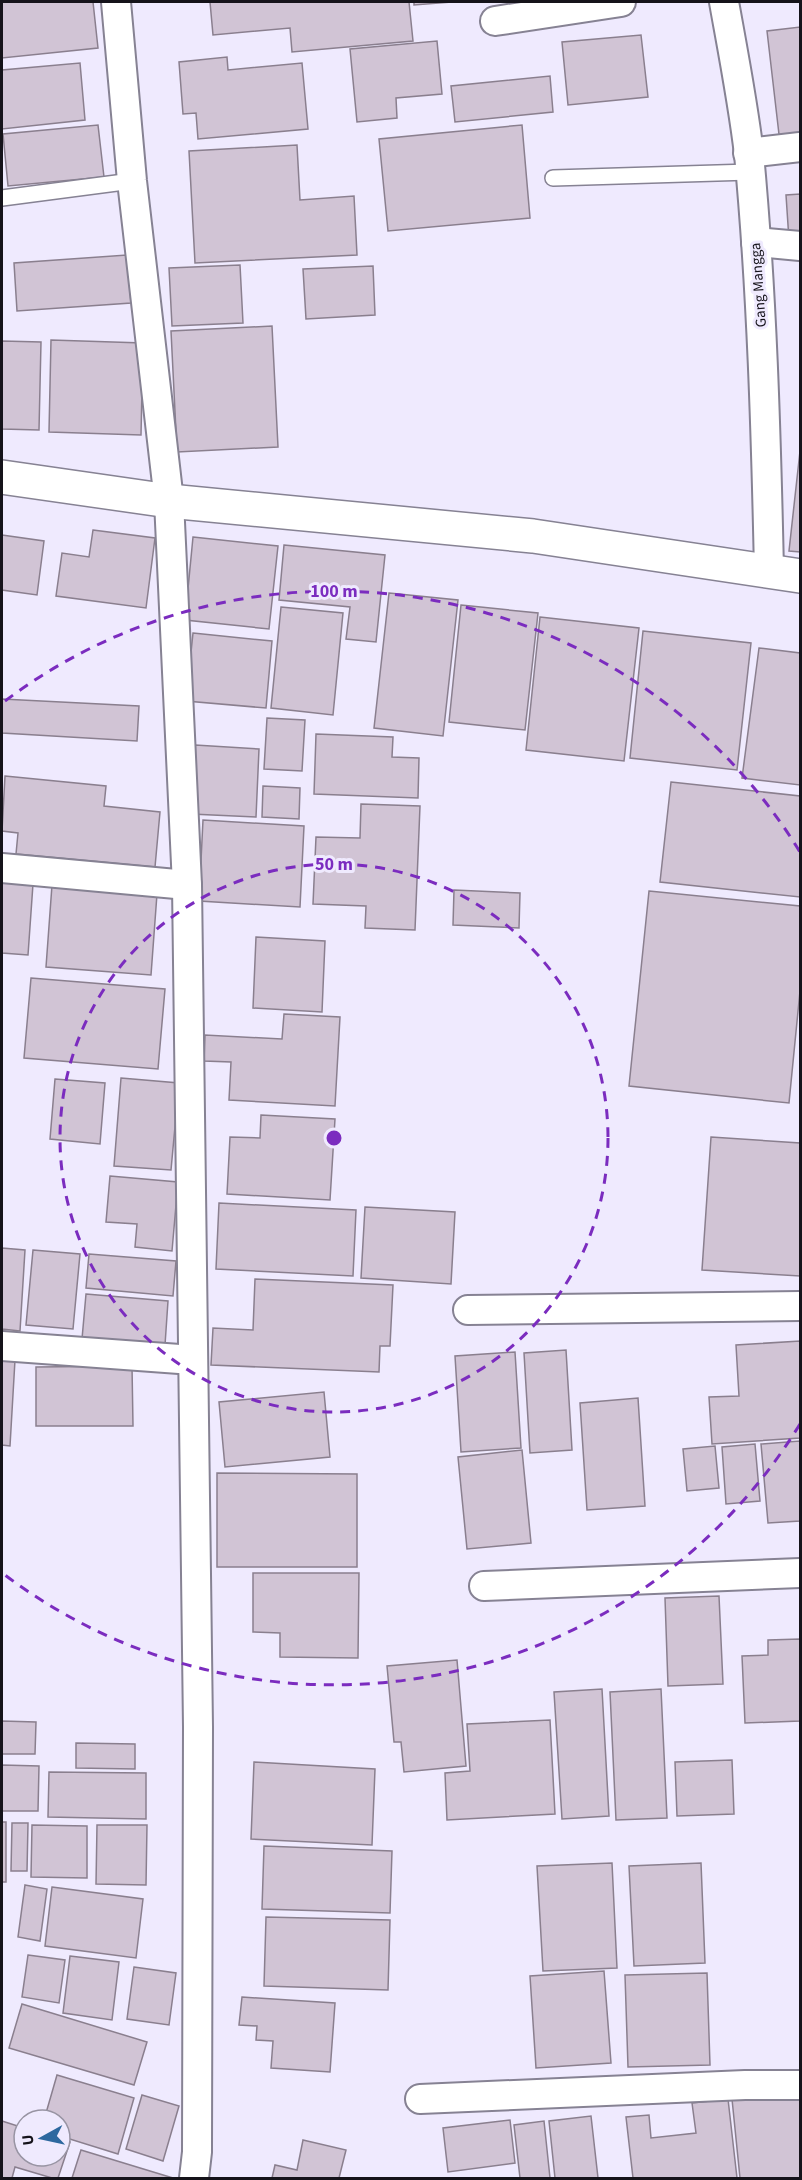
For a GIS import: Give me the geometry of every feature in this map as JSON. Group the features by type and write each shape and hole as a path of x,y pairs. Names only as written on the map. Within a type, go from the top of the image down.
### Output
{"street":[{"path":"116,2 132,181 169,501 187,885 198,1727 197,2151 194,2178"},
{"path":"495,21 621,2"},
{"name":"Gang Mangga","path":"724,2 733,44 749,162 756,243 766,414 769,571"},
{"path":"749,162 801,147"},
{"path":"756,243 801,246"},
{"path":"2,477 169,501 534,536 801,576"},
{"path":"2,868 187,885"},
{"path":"468,1310 801,1306"},
{"path":"2,1346 193,1360"},
{"path":"484,1586 801,1573"},
{"path":"420,2099 734,2085 801,2085"}],"lane":[{"path":"553,178 749,162"},
{"path":"2,198 132,181"}],"building":[{"path":"2,2 93,2 98,48 2,58"},
{"path":"210,2 409,2 413,41 292,52 290,28 213,35"},
{"path":"414,2 452,2 414,5"},
{"path":"800,27 800,140 780,143 767,31"},
{"path":"641,35 648,97 568,105 562,42"},
{"path":"437,41 442,94 396,98 397,118 357,122 350,49"},
{"path":"227,57 228,70 302,63 308,129 198,139 196,113 183,114 179,62"},
{"path":"80,63 85,120 2,129 2,70"},
{"path":"550,76 553,112 455,122 451,86"},
{"path":"98,125 104,177 8,186 3,134"},
{"path":"522,125 530,218 388,231 379,139"},
{"path":"297,145 300,200 354,196 357,255 195,263 189,151"},
{"path":"800,194 800,239 789,240 786,195"},
{"path":"127,255 131,303 17,311 14,263"},
{"path":"240,265 243,323 172,326 169,268"},
{"path":"373,266 375,315 306,319 303,269"},
{"path":"272,326 278,447 177,452 171,331"},
{"path":"51,340 143,343 141,435 49,432"},
{"path":"2,341 41,342 39,430 2,429"},
{"path":"800,451 800,552 789,551"},
{"path":"93,530 155,538 146,608 56,596 62,553 89,557"},
{"path":"2,535 44,541 37,595 2,590"},
{"path":"193,537 278,546 269,629 185,620"},
{"path":"284,545 385,555 376,642 346,639 350,607 279,600"},
{"path":"389,593 458,600 443,736 374,728"},
{"path":"461,605 538,613 525,730 449,722"},
{"path":"281,607 343,613 333,715 271,708"},
{"path":"540,617 639,628 624,761 526,750"},
{"path":"643,631 751,643 737,770 630,758"},
{"path":"193,633 272,641 266,708 186,701"},
{"path":"759,648 800,653 800,785 742,778"},
{"path":"2,699 139,706 137,741 2,733"},
{"path":"267,718 305,720 302,771 264,769"},
{"path":"316,734 393,737 392,757 419,758 418,798 314,794"},
{"path":"195,745 259,749 256,817 191,814"},
{"path":"5,776 106,786 104,806 160,812 155,867 16,854 18,833 2,831"},
{"path":"671,782 800,796 800,897 660,882"},
{"path":"263,786 300,788 299,819 262,817"},
{"path":"361,804 420,806 415,930 365,928 366,906 313,904 316,837 360,838"},
{"path":"203,820 304,826 300,907 199,901"},
{"path":"2,882 33,884 28,955 2,953"},
{"path":"52,885 157,894 151,975 46,967"},
{"path":"454,890 520,893 519,928 453,925"},
{"path":"649,891 800,906 800,991 789,1103 629,1086"},
{"path":"256,937 325,941 322,1012 253,1008"},
{"path":"31,978 165,989 158,1069 24,1058"},
{"path":"284,1014 340,1017 335,1106 229,1100 231,1062 204,1061 205,1035 282,1039"},
{"path":"121,1078 179,1083 171,1170 114,1166"},
{"path":"55,1079 105,1083 100,1144 50,1139"},
{"path":"261,1115 335,1119 330,1200 227,1194 230,1137 260,1138"},
{"path":"711,1137 800,1143 800,1276 702,1270"},
{"path":"110,1176 178,1182 172,1251 135,1247 137,1224 106,1222"},
{"path":"219,1203 356,1210 353,1276 216,1269"},
{"path":"365,1207 455,1212 451,1284 361,1278"},
{"path":"2,1248 25,1250 20,1331 2,1329"},
{"path":"33,1250 80,1254 73,1329 26,1325"},
{"path":"89,1254 176,1261 173,1296 86,1288"},
{"path":"255,1279 393,1285 390,1346 380,1346 379,1372 211,1365 213,1328 253,1330"},
{"path":"86,1294 168,1301 165,1345 82,1339"},
{"path":"800,1341 800,1438 712,1444 709,1397 739,1396 736,1345"},
{"path":"566,1350 572,1450 530,1453 524,1353"},
{"path":"515,1352 521,1448 461,1452 455,1356"},
{"path":"2,1359 15,1360 10,1446 2,1445"},
{"path":"132,1366 133,1426 36,1426 36,1367"},
{"path":"324,1392 330,1457 225,1467 219,1402"},
{"path":"638,1398 645,1506 587,1510 580,1403"},
{"path":"800,1441 800,1521 768,1523 761,1444"},
{"path":"755,1444 760,1501 726,1504 722,1447"},
{"path":"715,1446 719,1488 687,1491 683,1449"},
{"path":"522,1450 531,1543 467,1549 458,1457"},
{"path":"217,1473 357,1474 357,1567 217,1567"},
{"path":"253,1573 359,1573 358,1658 280,1657 280,1633 253,1632"},
{"path":"719,1596 723,1684 668,1686 665,1598"},
{"path":"800,1639 800,1721 745,1723 742,1656 768,1655 768,1640"},
{"path":"457,1660 466,1766 404,1772 401,1742 394,1742 387,1666"},
{"path":"602,1689 609,1816 562,1819 554,1692"},
{"path":"661,1689 667,1818 616,1820 610,1692"},
{"path":"550,1720 555,1814 447,1820 445,1773 470,1771 467,1724"},
{"path":"2,1721 36,1722 35,1754 2,1754"},
{"path":"76,1743 135,1744 135,1769 76,1768"},
{"path":"732,1760 734,1814 677,1816 675,1762"},
{"path":"254,1762 375,1769 372,1845 251,1839"},
{"path":"2,1765 39,1766 38,1811 2,1811"},
{"path":"49,1772 146,1773 146,1819 48,1817"},
{"path":"2,1822 6,1822 6,1882 2,1882"},
{"path":"12,1823 28,1823 27,1871 11,1871"},
{"path":"32,1825 87,1826 87,1878 31,1877"},
{"path":"97,1825 147,1825 146,1885 96,1884"},
{"path":"264,1846 392,1851 390,1913 262,1909"},
{"path":"612,1863 617,1968 543,1971 537,1866"},
{"path":"701,1863 705,1963 634,1966 629,1866"},
{"path":"25,1885 47,1889 40,1941 18,1937"},
{"path":"52,1887 143,1899 136,1958 45,1946"},
{"path":"266,1917 390,1920 388,1990 264,1986"},
{"path":"28,1955 65,1960 59,2003 22,1997"},
{"path":"70,1956 119,1962 112,2020 63,2013"},
{"path":"134,1967 176,1973 169,2025 127,2019"},
{"path":"604,1971 611,2063 536,2068 530,1976"},
{"path":"707,1973 710,2065 628,2067 625,1975"},
{"path":"242,1997 335,2003 330,2072 271,2068 273,2041 256,2040 257,2026 239,2025"},
{"path":"22,2004 147,2042 134,2085 9,2048"},
{"path":"57,2075 134,2098 118,2154 72,2140 72,2108 47,2108"},
{"path":"800,2092 800,2178 740,2178 732,2099"},
{"path":"142,2095 179,2106 163,2161 126,2149"},
{"path":"728,2099 737,2178 633,2178 626,2117 649,2115 651,2138 696,2133 692,2103"},
{"path":"591,2116 598,2178 555,2178 549,2121"},
{"path":"510,2120 515,2163 448,2172 443,2128"},
{"path":"2,2121 12,2124 12,2168 15,2168 12,2178 2,2178"},
{"path":"544,2121 550,2178 520,2178 514,2125"},
{"path":"303,2140 346,2150 339,2178 272,2178 275,2165 297,2170"},
{"path":"81,2150 173,2178 72,2178"},
{"path":"18,2168 61,2168 58,2178"}]}
